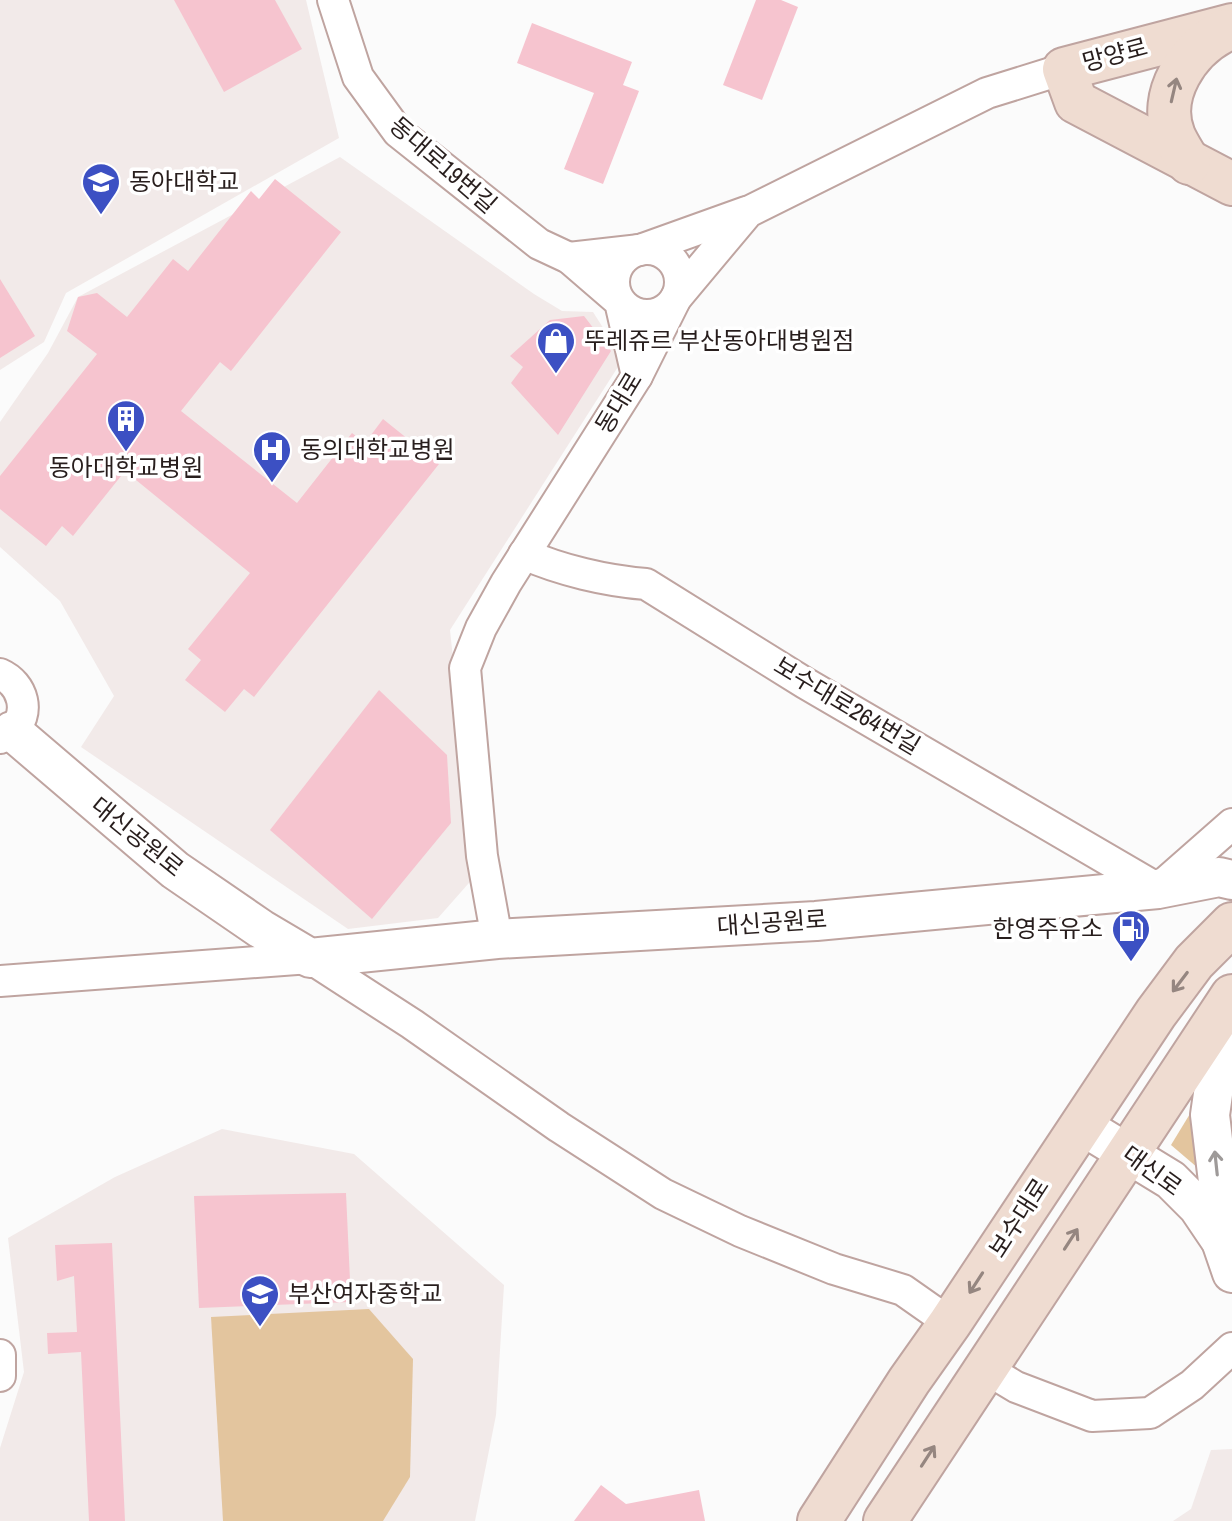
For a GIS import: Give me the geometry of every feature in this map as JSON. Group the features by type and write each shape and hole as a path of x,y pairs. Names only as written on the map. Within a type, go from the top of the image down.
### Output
{"main road":[{"name":"망양로","path":"1232,26 1064,69 1076,102 1232,184"},
{"name":"망양로","path":"1189,163 1173,135 1169,113 1171,95 1177,77 1190,56 1232,26"},
{"name":"보수대로","path":"819,1521 1156,1013 1194,962 1232,924"},
{"path":"885,1521 1232,996"}],"street":[{"name":"동대로19번길","path":"333,0 358,77 398,132 539,244 569,258 620,302"},
{"name":"동대로","path":"497,939 482,856 465,668 481,628 506,583 637,376 676,298 748,212 987,93 1064,69"},
{"path":"637,376 614,286 616,270 625,256 748,212"},
{"path":"569,258 655,250 668,257 677,269 680,284 676,298 665,311 649,316 632,313 620,302"},
{"name":"보수대로264번길","path":"524,554 542,562 620,582 646,584 805,683 1158,889"},
{"path":"0,674 16,685 23,700 21,717 6,735"},
{"name":"대신공원로","path":"6,735 40,757 175,870 261,929 412,1024 559,1127 663,1194 740,1231 834,1269 903,1290 950,1323"},
{"path":"1158,889 1232,824"},
{"name":"대신공원로","path":"0,981 310,958 497,939 816,921 1158,889 1219,877 1232,880"},
{"path":"1227,1257 1210,1115 1232,1008"},
{"name":"대신로","path":"1081,1125 1171,1180 1198,1207 1227,1257"},
{"path":"986,1369 1016,1387 1092,1416 1150,1413 1192,1385 1232,1348"},
{"path":"0,1355 0,1376"}],"shaded area":[{"name":"동아대학교","path":"0,0 306,0 339,138 66,293 44,342 0,370"},
{"name":"동의대학교병원","path":"340,157 534,294 562,311 593,312 623,359 450,630 476,875 438,918 348,929 81,747 114,696 60,601 0,547 0,422 48,353 78,297"},
{"path":"1199,1099 1205,1174 1171,1145"},
{"name":"부산여자중학교","path":"222,1129 354,1154 504,1285 496,1415 475,1521 0,1521 0,1448 24,1372 8,1238 115,1177"},
{"path":"369,1309 413,1359 410,1477 383,1521 223,1521 211,1317"},
{"path":"1232,1449 1232,1521 1173,1521 1191,1509 1211,1450"}],"building":[{"path":"174,0 275,0 302,49 224,92"},
{"path":"756,0 781,0 798,7 762,100 723,85"},
{"path":"532,23 632,62 623,85 639,91 603,184 564,169 594,93 517,63"},
{"name":"동아대학교병원","path":"275,179 341,232 231,371 220,362 181,411 297,503 352,433 365,443 383,419 439,464 254,697 244,689 225,712 185,680 201,660 188,649 250,573 125,471 73,536 62,526 46,546 0,509 0,476 97,354 67,331 78,297 97,293 127,317 173,259 188,271 251,191 259,199"},
{"path":"0,279 35,336 0,358"},
{"name":"뚜레쥬르 부산동아대병원점","path":"584,316 611,351 558,435 511,383 523,367 510,356 550,320"},
{"path":"379,690 447,755 451,823 372,919 270,830"},
{"path":"346,1193 351,1302 199,1308 194,1196"},
{"path":"112,1243 125,1521 89,1521 81,1352 48,1354 47,1333 77,1332 74,1276 57,1281 55,1245"},
{"path":"601,1485 626,1504 699,1490 705,1521 574,1521"}],"place":[{"name":"동아대학교","path":"101,216"},
{"name":"뚜레쥬르 부산동아대병원점","path":"556,375"},
{"name":"동아대학교병원","path":"126,453"},
{"name":"동의대학교병원","path":"272,484"},
{"name":"한영주유소","path":"1131,963"},
{"name":"부산여자중학교","path":"260,1328"}]}
